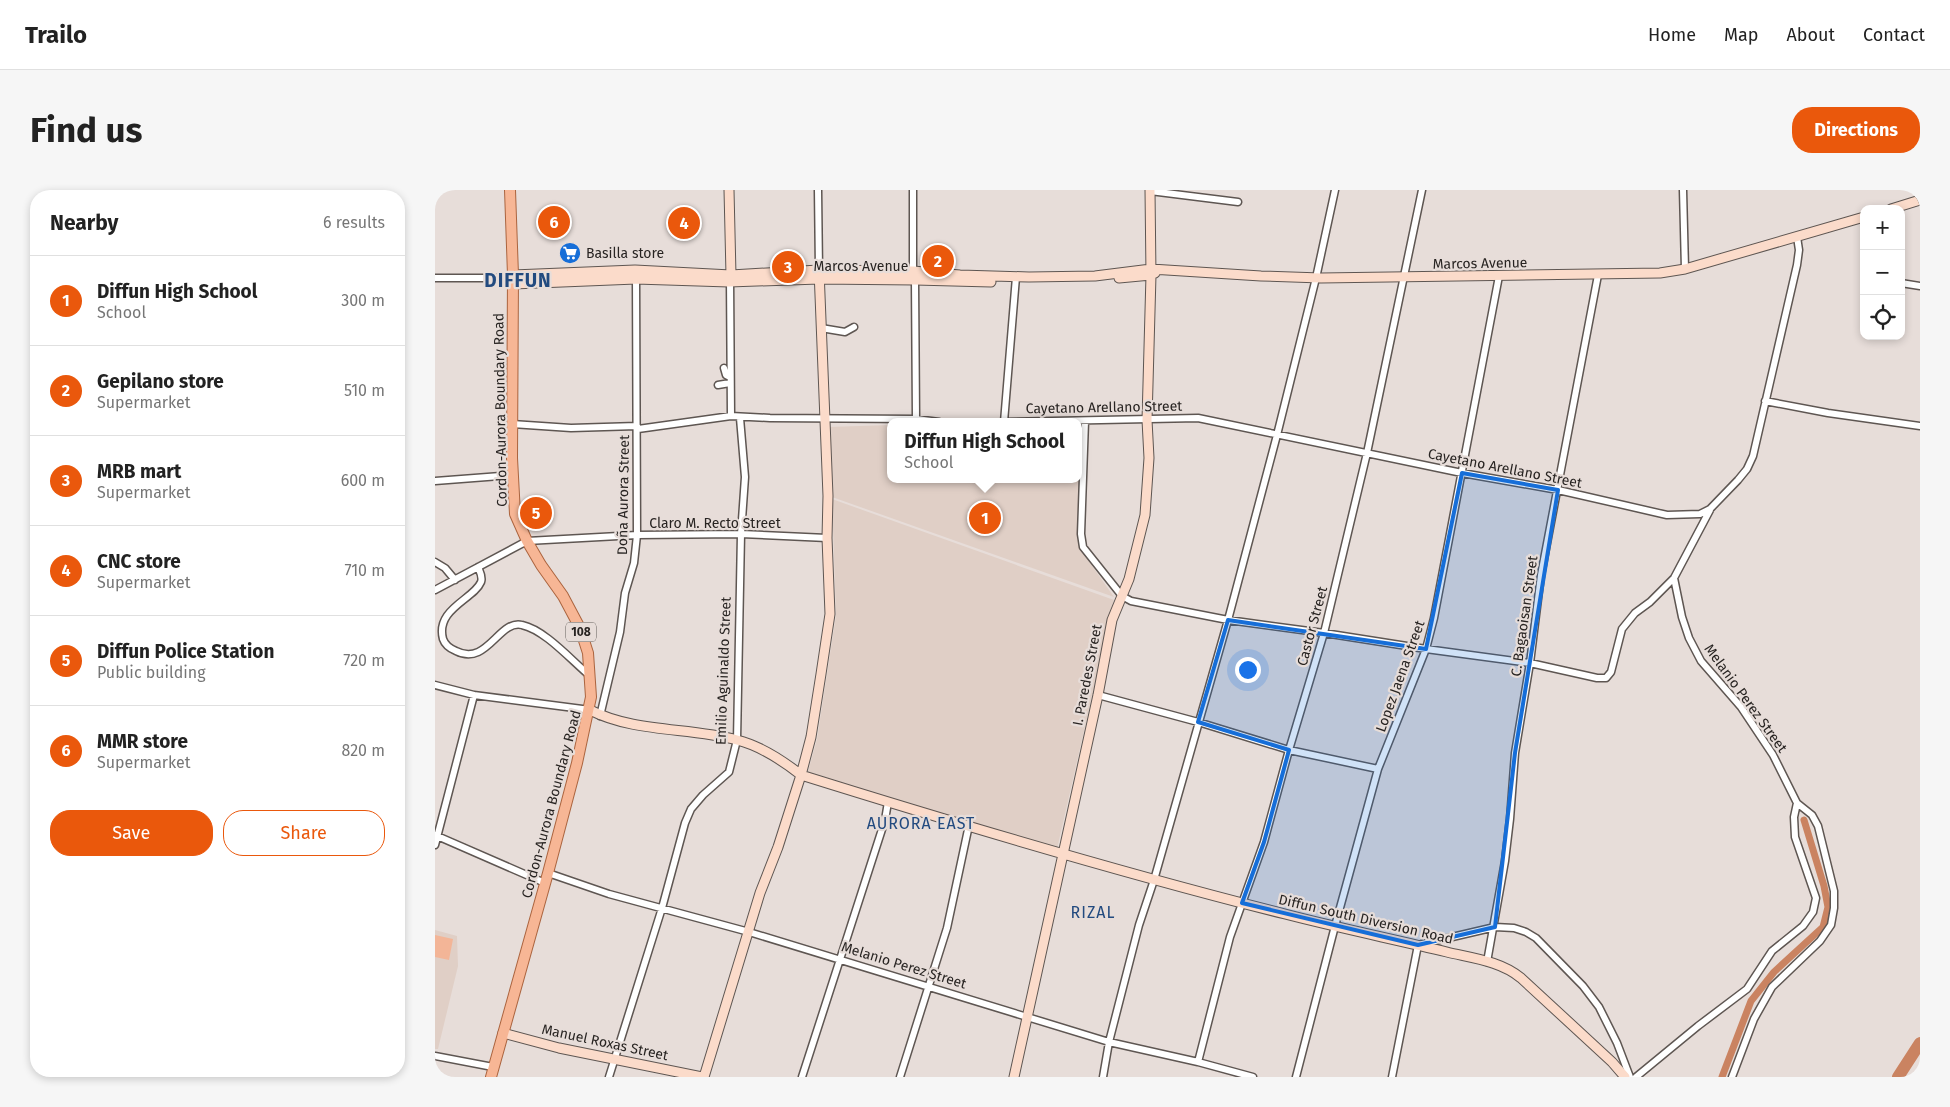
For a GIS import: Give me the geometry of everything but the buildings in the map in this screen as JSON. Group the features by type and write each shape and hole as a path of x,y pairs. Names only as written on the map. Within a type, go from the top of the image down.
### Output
{"main road":[{"name":"Cordon-Aurora Boundary Road","path":"492,1072 547,878 590,710 588,653 580,628 563,596 527,540 515,514 512,424 513,280 511,190"}],"street":[{"path":"729,190 731,416"},
{"path":"703,1077 760,893 778,848 801,775 811,737 830,614 818,190"},
{"path":"913,190 916,418"},
{"path":"1103,1077 1109,1042 1139,925 1154,880 1228,620 1277,435 1316,278 1335,190"},
{"name":"Castor Street","path":"1198,1062 1230,937 1264,842 1289,750 1325,633 1367,453 1422,190"},
{"path":"1683,190 1685,269"},
{"path":"1150,191 1238,202"},
{"name":"I. Paredes Street","path":"1014,1077 1099,695 1112,620 1129,579 1145,515 1149,458 1147,420 1153,271 1150,191"},
{"path":"1904,205 1920,200"},
{"name":"Marcos Avenue","path":"435,278 503,278 513,280 635,275 730,278 819,274 961,275 1016,280 1153,271 1316,278 1660,273 1685,269 1860,218"},
{"path":"1085,421 1081,534 1083,547 1122,596 1131,601 1228,620 1325,633 1426,650 1530,663 1597,678 1606,678 1611,672 1622,629 1627,621 1650,602 1674,578 1710,509 1747,469 1753,456 1797,265 1799,250 1797,236"},
{"name":"Doña Aurora Street","path":"600,716 620,632 625,593 634,563 637,535 635,275"},
{"name":"C. Bagaoisan Street","path":"1487,962 1495,927 1510,819 1515,753 1530,663 1541,575 1598,275"},
{"name":"Lopez Jaena Street","path":"1296,1077 1378,769 1426,650 1434,618 1499,276"},
{"path":"1004,418 1016,280"},
{"path":"1905,284 1920,286"},
{"path":"821,328 845,332 854,327"},
{"path":"724,368 730,380"},
{"path":"718,385 730,380"},
{"path":"1765,401 1828,413 1920,426"},
{"path":"512,424 571,428 637,428 731,416 740,418 887,419"},
{"name":"Emilio Aguinaldo Street","path":"609,1077 663,908 685,822 691,809 703,795 729,772 737,740 741,534 745,477 740,418"},
{"name":"Cayetano Arellano Street","path":"1082,421 1198,418 1462,473 1558,490 1667,515 1700,514 1710,509"},
{"path":"435,481 513,475"},
{"name":"Claro M. Recto Street","path":"435,590 527,540 637,535 741,534 827,538"},
{"path":"435,562 445,568 455,580"},
{"path":"478,568 481,577 480,584 450,610 442,624 443,640 449,647 459,653 479,652 491,645 509,626 522,625 543,635 590,676"},
{"name":"Melanio Perez Street","path":"1674,578 1682,617 1689,638 1701,661 1741,707 1768,747 1797,803"},
{"path":"435,685 474,695 590,710 600,716 650,727 737,740 760,748 782,760 801,775"},
{"path":"435,845 436,835 474,695"},
{"path":"1099,695 1198,722 1289,750 1378,769"},
{"name":"Diffun South Diversion Road","path":"801,775 1154,880 1505,967 1517,974 1612,1062 1625,1077"},
{"path":"802,1077 885,820 888,802"},
{"path":"1636,1077 1747,989 1772,951 1803,926 1813,912 1816,898 1814,887 1795,836 1794,817 1797,803 1812,815 1818,826 1834,891 1831,925 1819,941 1772,987 1754,1019 1732,1077"},
{"path":"900,1077 947,928 969,826"},
{"name":"Melanio Perez Street","path":"436,835 547,878 663,908 839,958 1109,1042 1198,1062 1253,1077"},
{"path":"1391,1077 1418,945 1495,927 1513,928 1526,932 1536,938 1583,986 1599,1007 1610,1028 1630,1077"},
{"name":"Manuel Roxas Street","path":"503,1033 559,1048 703,1077"},
{"path":"435,1056 492,1072"}],"highlighted area":[{"path":"1462,473 1558,490 1515,753 1495,927 1418,945 1242,903 1264,842 1289,750 1198,722 1228,620 1426,649"}],"shaded area":[{"path":"887,425 887,483 1081,483 1077,539 1090,563 1114,597 832,497 828,427"},
{"path":"832,499 1114,600 1057,849 807,775 817,739 836,615"},
{"path":"435,930 457,936 458,966 438,1049 435,1049"},
{"path":"435,935 453,939 449,960 435,957"}],"waterway":[{"path":"1722,1077 1751,1001 1774,972 1823,927 1828,907 1824,886 1804,820"},
{"path":"1898,1077 1920,1043"}],"place":[{"name":"MMR store","path":"554,222"},
{"name":"CNC store","path":"684,223"},
{"name":"Basilla store","path":"570,253"},
{"name":"Gepilano store","path":"938,261"},
{"name":"MRB mart","path":"788,267"},
{"name":"Diffun Police Station","path":"536,513"},
{"name":"Diffun High School","path":"985,518"}],"district":[{"name":"DIFFUN","path":"518,280"},
{"name":"AURORA EAST","path":"921,823"},
{"name":"RIZAL","path":"1093,912"}]}
